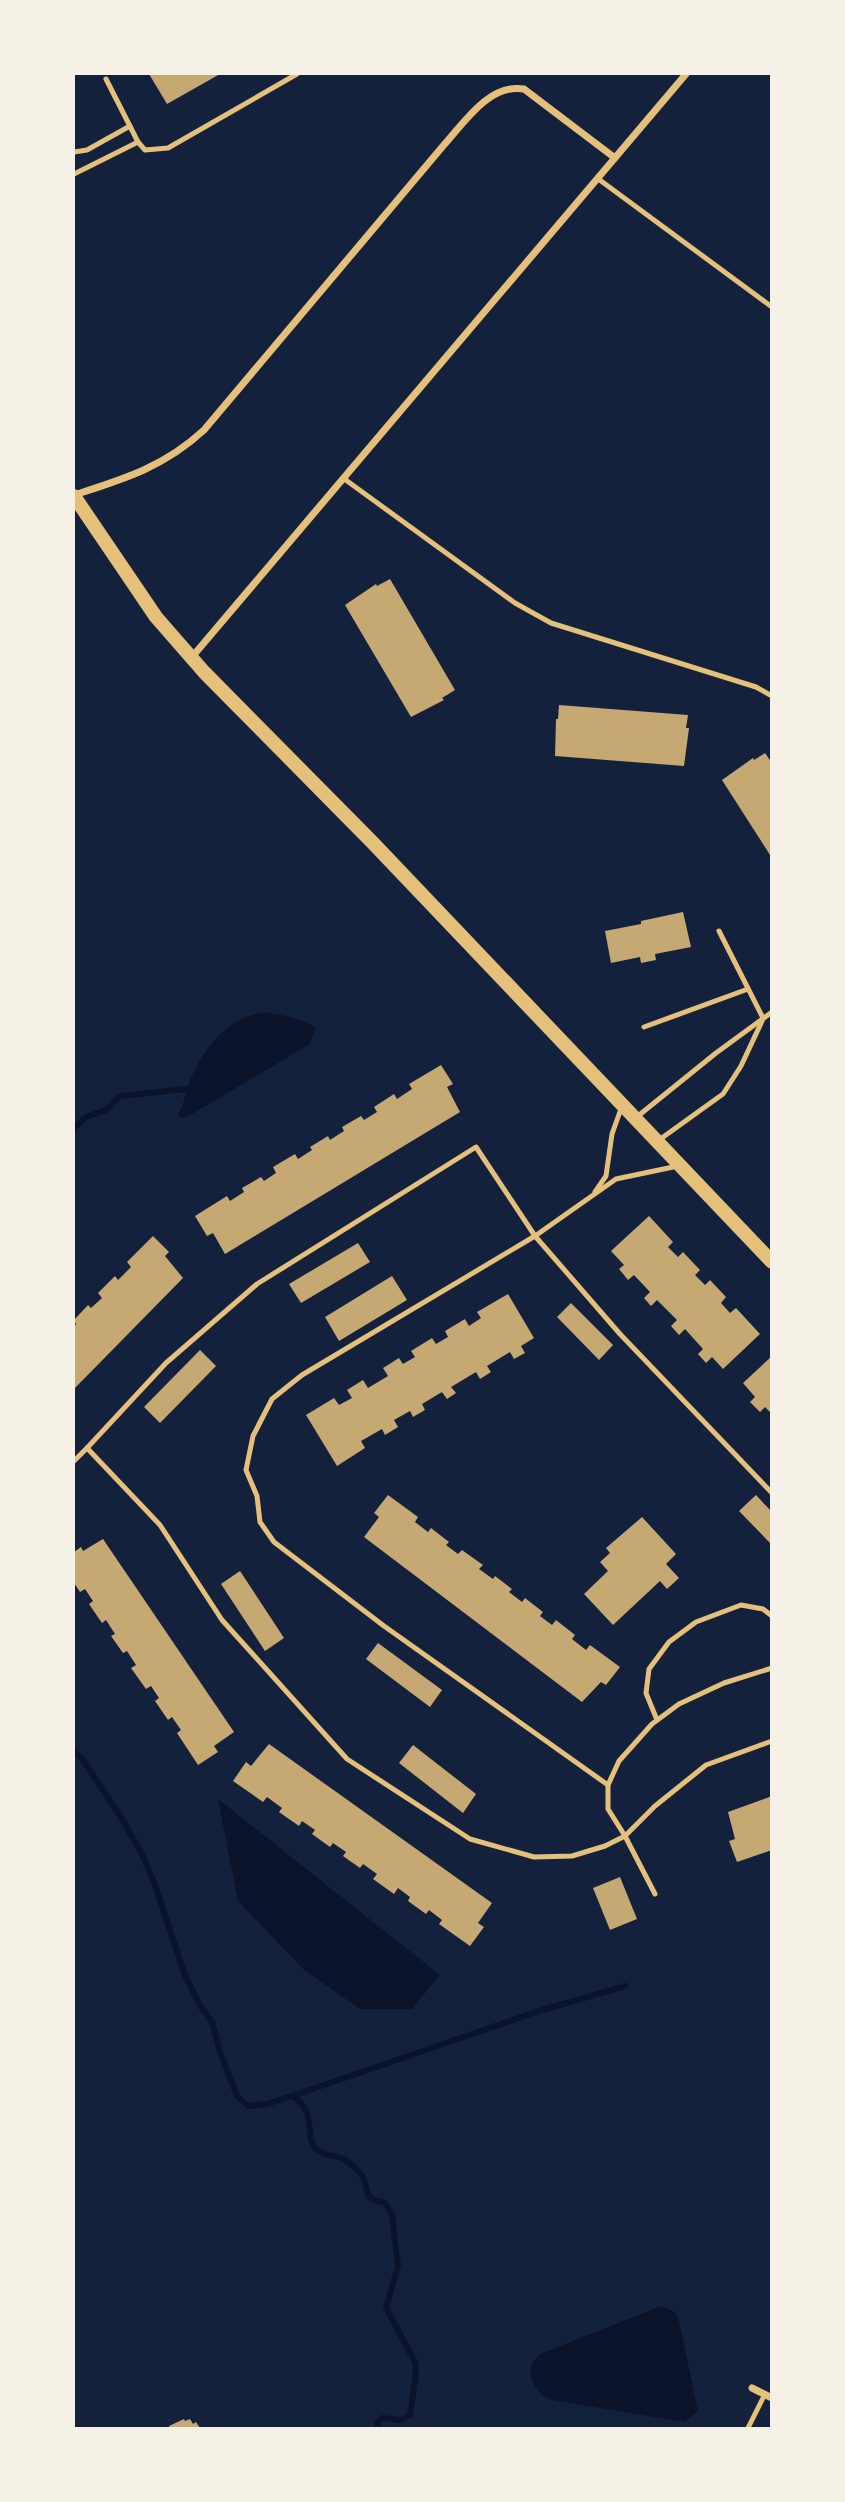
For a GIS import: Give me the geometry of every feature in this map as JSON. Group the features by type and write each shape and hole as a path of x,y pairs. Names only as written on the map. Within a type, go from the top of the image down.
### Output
{"main road":[{"path":"74,496 156,617 192,657 772,1262"}],"street":[{"path":"192,657 686,74"},
{"path":"74,496 133,476 182,450 204,429 443,146 477,108 495,93 511,87 524,89 615,158"},
{"path":"752,2388 768,2396"}],"lane":[{"path":"106,79 138,142 145,150 168,148 297,74"},
{"path":"74,152 87,150 131,126"},
{"path":"74,174 138,142"},
{"path":"597,178 772,307"},
{"path":"343,478 514,603 551,623 756,687 772,696"},
{"path":"719,931 763,1018"},
{"path":"644,1027 748,989"},
{"path":"635,1118 772,1012"},
{"path":"656,1142 723,1094 741,1066 763,1018"},
{"path":"593,1195 606,1176 612,1134 623,1105"},
{"path":"74,1461 166,1363 257,1284 476,1147 535,1236 620,1334 772,1493"},
{"path":"608,1785 384,1626 274,1542 260,1522 257,1496 246,1469 253,1436 272,1399 302,1375 535,1236 616,1180 680,1166"},
{"path":"87,1448 160,1525 222,1620 346,1759 470,1839 534,1857 572,1856 605,1846 625,1836 655,1806 706,1765 772,1741"},
{"path":"657,1720 646,1693 649,1669 669,1642 696,1622 741,1605 763,1609 772,1616"},
{"path":"655,1894 608,1809 608,1785 619,1761 657,1720 679,1704 724,1683 772,1668"},
{"path":"748,2428 768,2396"}],"water":[{"path":"266,1012 310,1024 315,1028 310,1044 182,1118 178,1114 189,1083 209,1047 228,1027 239,1020"},
{"path":"218,1799 440,1975 412,2009 360,2009 303,1969 238,1901"},
{"path":"661,2306 678,2316 698,2411 685,2422 547,2399 533,2383 532,2366 540,2354"}],"building":[{"path":"149,74 220,74 167,104"},
{"path":"390,579 455,690 442,698 444,700 411,717 345,605 376,584 377,586"},
{"path":"559,705 688,715 684,766 555,756"},
{"path":"765,753 772,763 772,858 722,780 753,758 754,760"},
{"path":"683,912 691,947 655,954 656,960 641,963 640,957 611,963 605,931"},
{"path":"441,1065 453,1084 447,1087 460,1112 225,1254 213,1233 207,1236 195,1216 227,1196 230,1201 244,1192 242,1188 261,1177 264,1181 276,1173 273,1167 295,1154 298,1159 312,1150 310,1147 328,1136 330,1140 344,1131 342,1127 361,1116 364,1120 377,1112 374,1107 394,1094 397,1099 412,1089 409,1084"},
{"path":"649,1216 673,1242 668,1247 678,1257 683,1252 700,1270 695,1275 705,1285 710,1280 726,1297 721,1303 730,1313 736,1308 760,1334 723,1369 712,1357 706,1363 698,1354 703,1349 685,1329 679,1335 671,1326 677,1320 657,1300 651,1306 644,1298 650,1292 634,1275 628,1280 619,1269 624,1265 611,1251"},
{"path":"153,1236 169,1252 165,1256 183,1278 74,1389 74,1320 88,1305 91,1308 102,1298 98,1293 115,1276 118,1280 131,1267 127,1262"},
{"path":"358,1243 370,1262 301,1303 289,1284"},
{"path":"392,1276 407,1300 339,1341 325,1317"},
{"path":"508,1294 534,1338 521,1346 525,1353 514,1359 510,1352 487,1366 491,1372 480,1379 476,1372 451,1387 456,1393 447,1399 442,1392 422,1404 425,1410 413,1417 410,1411 394,1420 398,1427 385,1435 382,1429 361,1441 365,1448 337,1466 306,1415 334,1398 339,1405 352,1398 347,1390 363,1380 368,1388 388,1376 383,1368 399,1358 403,1364 415,1357 411,1351 432,1338 436,1344 448,1337 445,1331 465,1319 469,1326 481,1318 477,1312"},
{"path":"571,1303 613,1345 599,1360 557,1317"},
{"path":"200,1350 216,1366 160,1423 144,1407"},
{"path":"772,1356 772,1414 765,1407 760,1412 750,1402 755,1397 743,1383"},
{"path":"388,1495 418,1517 415,1522 428,1532 431,1528 449,1542 446,1545 458,1554 462,1550 483,1565 479,1569 493,1579 495,1576 512,1589 509,1592 522,1602 525,1598 543,1612 540,1616 552,1625 556,1620 575,1635 572,1639 586,1650 590,1645 620,1667 606,1685 601,1682 582,1702 364,1537 379,1517 374,1513"},
{"path":"756,1495 772,1512 772,1545 739,1511"},
{"path":"642,1517 676,1554 666,1564 679,1578 667,1589 660,1581 613,1625 584,1594 608,1571 600,1562 610,1553 606,1548"},
{"path":"103,1539 234,1732 214,1746 218,1752 198,1765 177,1733 181,1730 172,1717 168,1720 155,1701 159,1698 151,1686 146,1689 131,1668 136,1665 127,1651 123,1653 111,1636 115,1634 106,1620 102,1623 89,1604 93,1601 85,1589 80,1592 74,1583 74,1552 81,1547 83,1551"},
{"path":"240,1571 284,1638 265,1651 221,1584"},
{"path":"378,1643 442,1690 430,1707 366,1659"},
{"path":"269,1744 492,1903 478,1923 484,1927 470,1946 439,1924 442,1920 429,1910 426,1914 408,1901 410,1897 398,1888 394,1894 373,1879 377,1874 363,1864 360,1868 343,1856 346,1852 333,1843 330,1847 312,1834 315,1830 302,1821 299,1826 279,1812 282,1808 267,1797 263,1802 233,1781 246,1762 251,1766"},
{"path":"413,1745 476,1794 463,1813 399,1763"},
{"path":"772,1796 772,1850 737,1862 729,1841 735,1839 728,1812"},
{"path":"620,1877 637,1919 610,1930 593,1888"},
{"path":"190,2419 193,2424 196,2422 200,2428 170,2428 169,2426"}],"waterway":[{"path":"74,1128 86,1117 106,1110 120,1096 187,1089"},
{"path":"74,1751 119,1814 142,1854 184,1973 199,2004 212,2022 237,2096 248,2106 267,2104 292,2096 300,2102 308,2116 311,2138 316,2149 351,2164 363,2177 371,2198 384,2202 392,2215 398,2266 386,2308 415,2362 416,2373 410,2415 401,2420 382,2418 377,2423 379,2428"},
{"path":"292,2096 542,2010 625,1986"}]}
